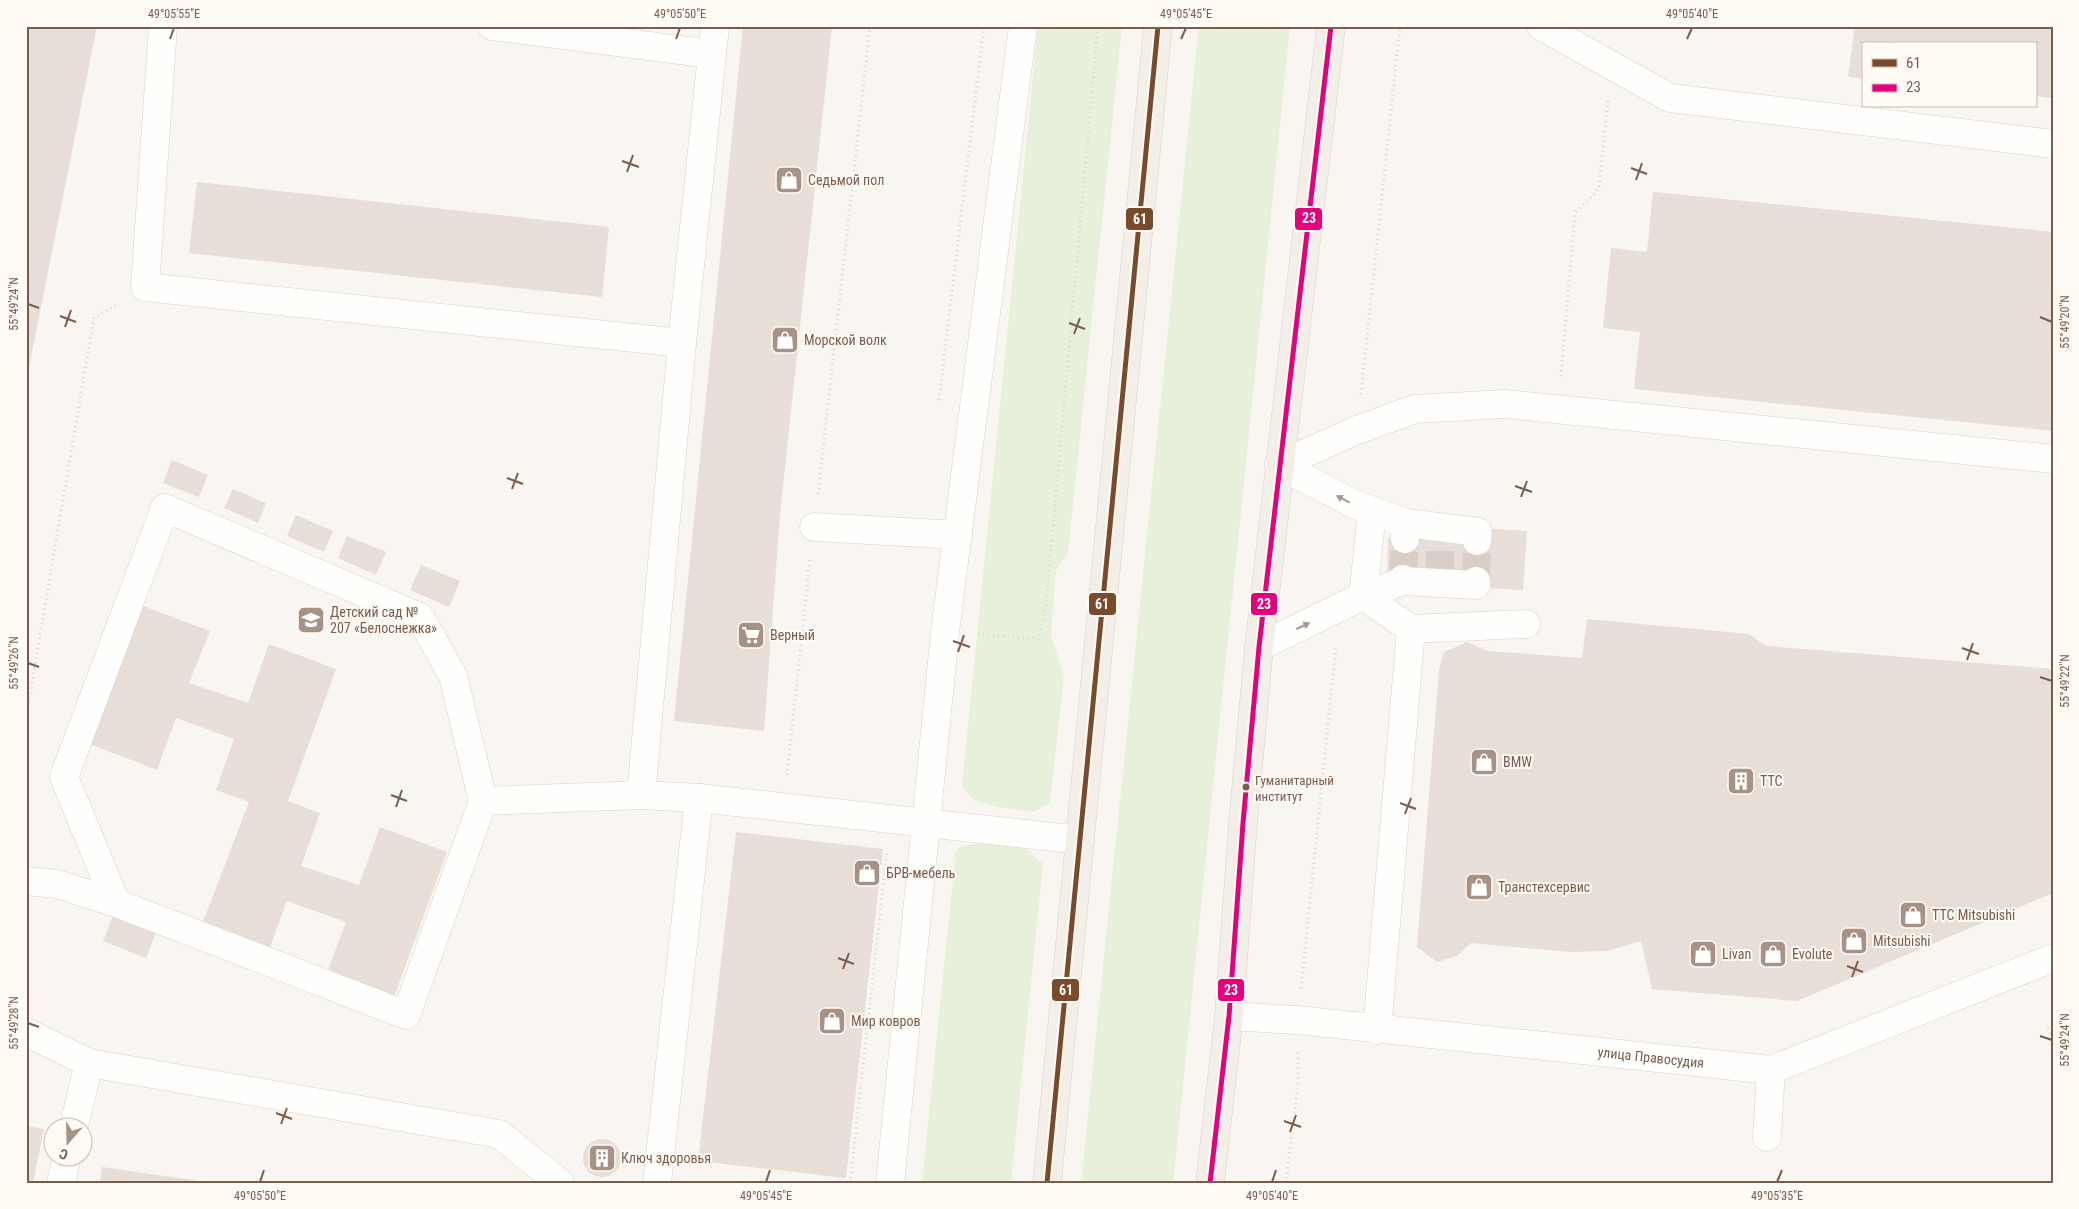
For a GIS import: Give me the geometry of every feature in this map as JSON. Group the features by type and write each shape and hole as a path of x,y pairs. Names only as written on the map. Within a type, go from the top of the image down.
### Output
{"main road":[{"path":"1047,1183 1158,26"},
{"path":"1210,1183 1229,1016 1243,823 1259,647 1330,26"}],"street":[{"path":"163,26 145,287 682,343"},
{"path":"492,26 712,54"},
{"path":"641,795 682,343 715,26"},
{"path":"890,1183 924,824 945,632 1023,26"},
{"path":"1541,26 1670,98 2053,144"},
{"path":"1280,465 1357,430 1415,410 1504,404 2053,459"},
{"path":"1280,465 1405,531 1440,534 1478,532 1477,541"},
{"path":"26,881 57,884 116,903 406,1015 482,801 453,676 420,617 165,508 64,777 116,903"},
{"path":"1363,596 1372,512"},
{"path":"814,527 958,535"},
{"path":"1259,647 1363,596 1403,580 1440,581 1476,585 1476,581"},
{"path":"1363,596 1412,629 1526,624"},
{"path":"1377,1030 1412,629"},
{"path":"482,801 641,795 699,798 1080,840"},
{"path":"656,1183 699,798"},
{"name":"улица Правосудия","path":"1229,1016 1297,1020 1377,1030 1770,1070 2053,958"},
{"path":"26,1032 89,1063 499,1134 560,1183"},
{"path":"76,1116 89,1063"},
{"path":"1767,1137 1770,1070"},
{"path":"61,1183 65,1166"}],"path":[{"path":"784,808 870,26"},
{"path":"945,632 1039,639 1046,604 1098,26"},
{"path":"1558,409 1576,213 1599,189 1611,65"},
{"path":"26,718 94,318 145,287"},
{"path":"2048,1028 2053,1038"}],"green space":[{"path":"1038,26 1122,26 1068,552 1056,571 1051,636 1064,676 1050,802 1034,812 999,807 974,800 962,787"},
{"path":"1199,26 1290,26 1173,1183 1081,1183"},
{"path":"987,842 1023,846 1043,864 1011,1183 922,1183 956,850 963,846"}],"building":[{"path":"26,26 97,26 27,377 26,377"},
{"path":"743,26 832,26 780,514 764,731 674,721"},
{"path":"1855,26 2053,26 2053,98 2036,96 2036,42 1862,42 1862,79 1848,77"},
{"path":"197,182 609,227 602,297 189,253"},
{"path":"1653,192 2053,232 2053,431 1634,389 1640,332 1603,328 1611,248 1647,252"},
{"path":"172,460 208,475 199,497 163,483"},
{"path":"233,489 266,503 258,523 224,508"},
{"path":"296,515 333,531 324,552 287,536"},
{"path":"1492,529 1527,531 1523,590 1489,588 1490,581 1387,578 1388,538 1492,541"},
{"path":"347,536 386,552 376,575 338,558"},
{"path":"421,565 460,581 449,607 410,590"},
{"path":"143,606 210,631 189,683 248,703 269,644 336,669 288,801 320,813 301,866 359,885 380,827 447,852 394,997 327,973 346,922 287,901 268,952 201,927 249,802 216,790 234,739 176,718 157,770 90,744"},
{"name":"ТТС","path":"1587,619 1749,634 1766,646 2053,669 2053,893 1797,1001 1652,989 1641,941 1607,951 1570,952 1471,943 1457,956 1437,962 1417,947 1439,670 1444,652 1467,642 1487,651 1582,658"},
{"path":"736,832 883,849 846,1178 698,1161"},
{"path":"114,913 157,930 146,958 103,941"},
{"path":"26,1126 42,1129 42,1139 33,1183 26,1183"},
{"name":"Ключ здоровья","path":"602,1139 616,1144 621,1158 616,1172 602,1177 588,1172 583,1158 588,1144"},
{"path":"102,1167 206,1182 206,1183 100,1183"}],"tunnel":[{"path":"1403,579 1405,539"},
{"path":"1440,540 1440,579"},
{"path":"1476,581 1477,541"}],"transit line":[{"name":"61","path":"1047,1183 1158,26"},
{"name":"23","path":"1210,1183 1229,1016 1243,823 1259,647 1331,26"}],"place":[{"name":"Седьмой пол","path":"789,180"},
{"name":"Морской волк","path":"785,340"},
{"name":"Детский сад № 207 «Белоснежка»","path":"311,620"},
{"name":"Верный","path":"751,635"},
{"name":"BMW","path":"1484,762"},
{"name":"ТТС","path":"1741,781"},
{"name":"Гуманитарный институт","path":"1246,787"},
{"name":"БРВ-мебель","path":"867,873"},
{"name":"Транстехсервис","path":"1479,887"},
{"name":"ТТС Mitsubishi","path":"1913,915"},
{"name":"Mitsubishi","path":"1854,941"},
{"name":"Livan","path":"1703,954"},
{"name":"Evolute","path":"1773,954"},
{"name":"Мир ковров","path":"832,1021"},
{"name":"Ключ здоровья","path":"602,1158"}]}
